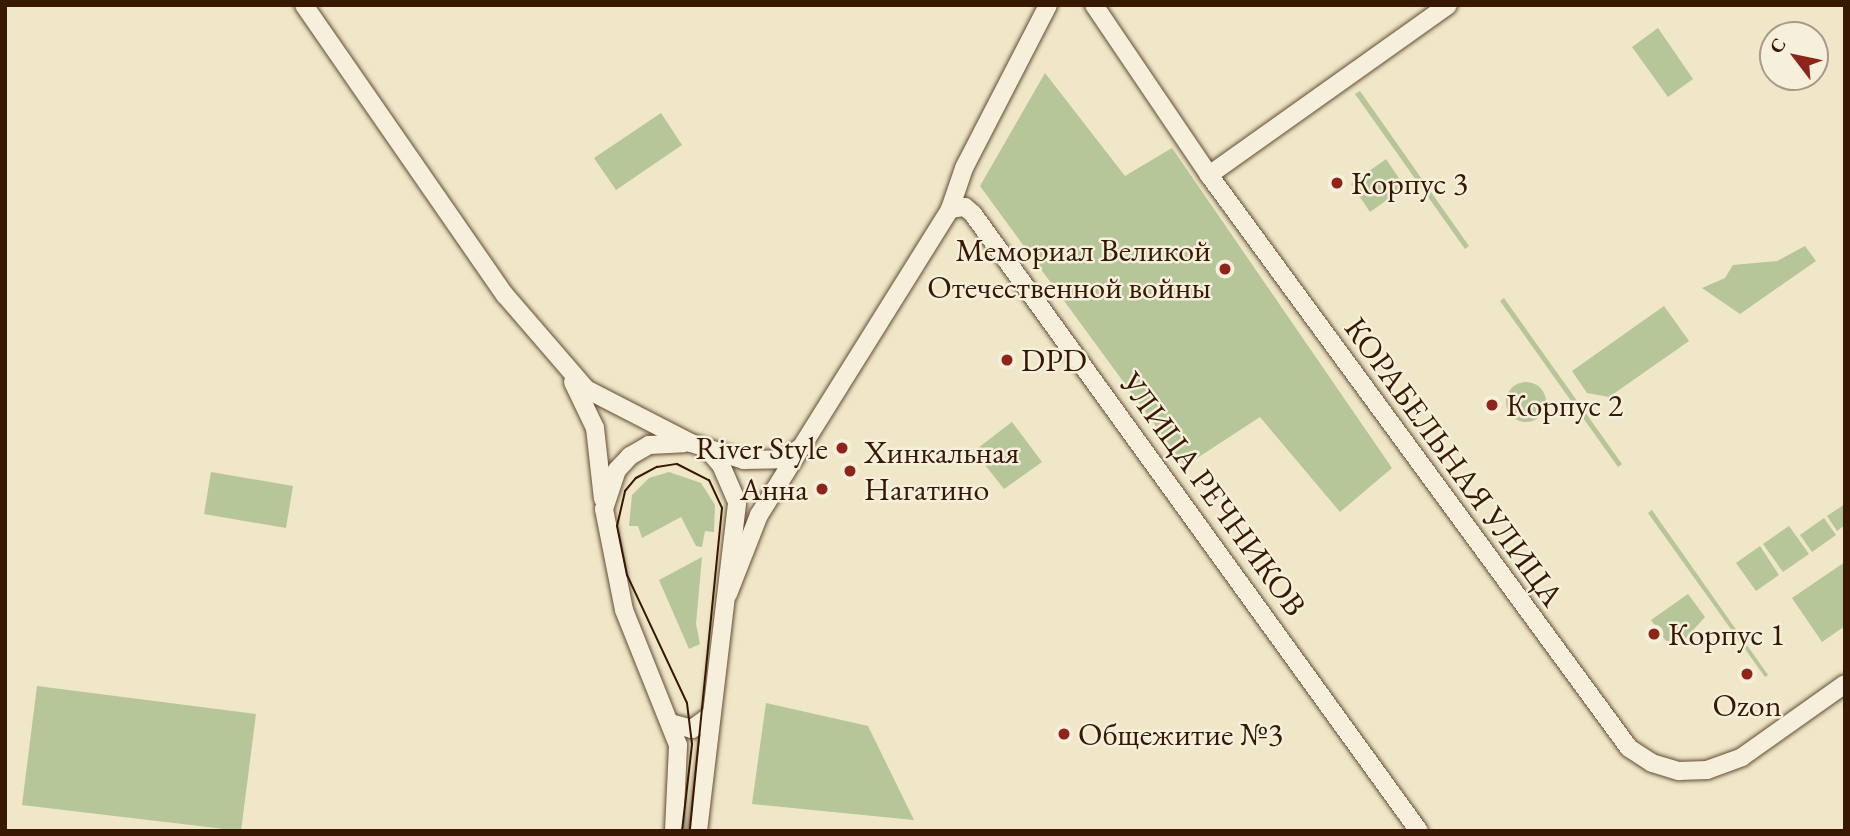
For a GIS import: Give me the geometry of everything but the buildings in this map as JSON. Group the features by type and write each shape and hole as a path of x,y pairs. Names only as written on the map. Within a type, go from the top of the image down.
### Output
{"street":[{"path":"304,5 505,295 565,369 595,428 604,509 624,610 678,745 679,781 674,831"},
{"path":"728,594 758,515 950,209 964,168 1048,5"},
{"name":"КОРАБЕЛЬНАЯ УЛИЦА","path":"1094,5 1209,175 1629,748 1666,767 1707,770 1742,757 1845,684"},
{"path":"1209,175 1448,5"},
{"name":"УЛИЦА РЕЧНИКОВ","path":"950,209 965,208 973,214 1419,831"},
{"path":"565,369 605,401 699,446 722,465 737,502 698,831"},
{"path":"604,509 617,470 630,456 667,441 762,462 783,459 803,446"},
{"path":"670,723 692,729 711,715"}],"green space":[{"path":"1658,28 1693,79 1668,97 1632,47"},
{"path":"1045,73 1125,176 1172,148 1392,468 1340,512 1260,417 1185,466 980,186"},
{"path":"1360,91 1469,246 1465,249 1355,94"},
{"path":"661,113 682,145 616,190 594,158"},
{"path":"1386,159 1405,187 1370,212 1351,184"},
{"path":"1805,246 1816,261 1740,314 1702,288 1725,278 1733,265 1777,261"},
{"path":"1504,298 1622,464 1618,467 1500,301"},
{"path":"1664,306 1689,341 1609,397 1587,393 1572,371"},
{"path":"1526,382 1534,383 1540,388 1545,394 1545,410 1540,416 1534,421 1526,422 1518,421 1512,416 1507,410 1506,402 1507,394 1512,388 1518,383"},
{"path":"1012,422 1042,462 1004,489 974,451"},
{"path":"211,472 293,486 286,528 204,514"},
{"path":"669,472 701,483 715,505 714,532 705,531 702,547 696,546 681,517 642,538 638,526 629,526 632,495 649,478"},
{"path":"1845,504 1845,525 1837,531 1827,516"},
{"path":"1652,510 1768,675 1765,677 1648,513"},
{"path":"1824,518 1836,535 1812,552 1800,535"},
{"path":"1789,526 1809,554 1783,572 1763,544"},
{"path":"1760,546 1779,575 1756,591 1736,563"},
{"path":"702,557 696,624 700,644 689,649 659,580"},
{"path":"1845,562 1845,626 1822,642 1792,598"},
{"path":"1688,594 1705,617 1685,639 1666,641 1651,620"},
{"path":"37,686 256,714 241,831 22,805"},
{"path":"766,703 868,726 914,820 752,804"}],"tram line":[{"path":"682,831 692,744 687,703 627,575 617,526 625,491 636,478 657,467 677,464 709,480 722,508 690,831"}],"place":[{"name":"Корпус 3","path":"1337,183"},
{"name":"Мемориал Великой Отечественной войны","path":"1225,269"},
{"name":"DPD","path":"1007,360"},
{"name":"Корпус 2","path":"1492,405"},
{"name":"River Style","path":"842,448"},
{"name":"Хинкальная Нагатино","path":"850,471"},
{"name":"Анна","path":"822,489"},
{"name":"Корпус 1","path":"1654,634"},
{"name":"Ozon","path":"1747,674"},
{"name":"Общежитие №3","path":"1064,734"}]}
